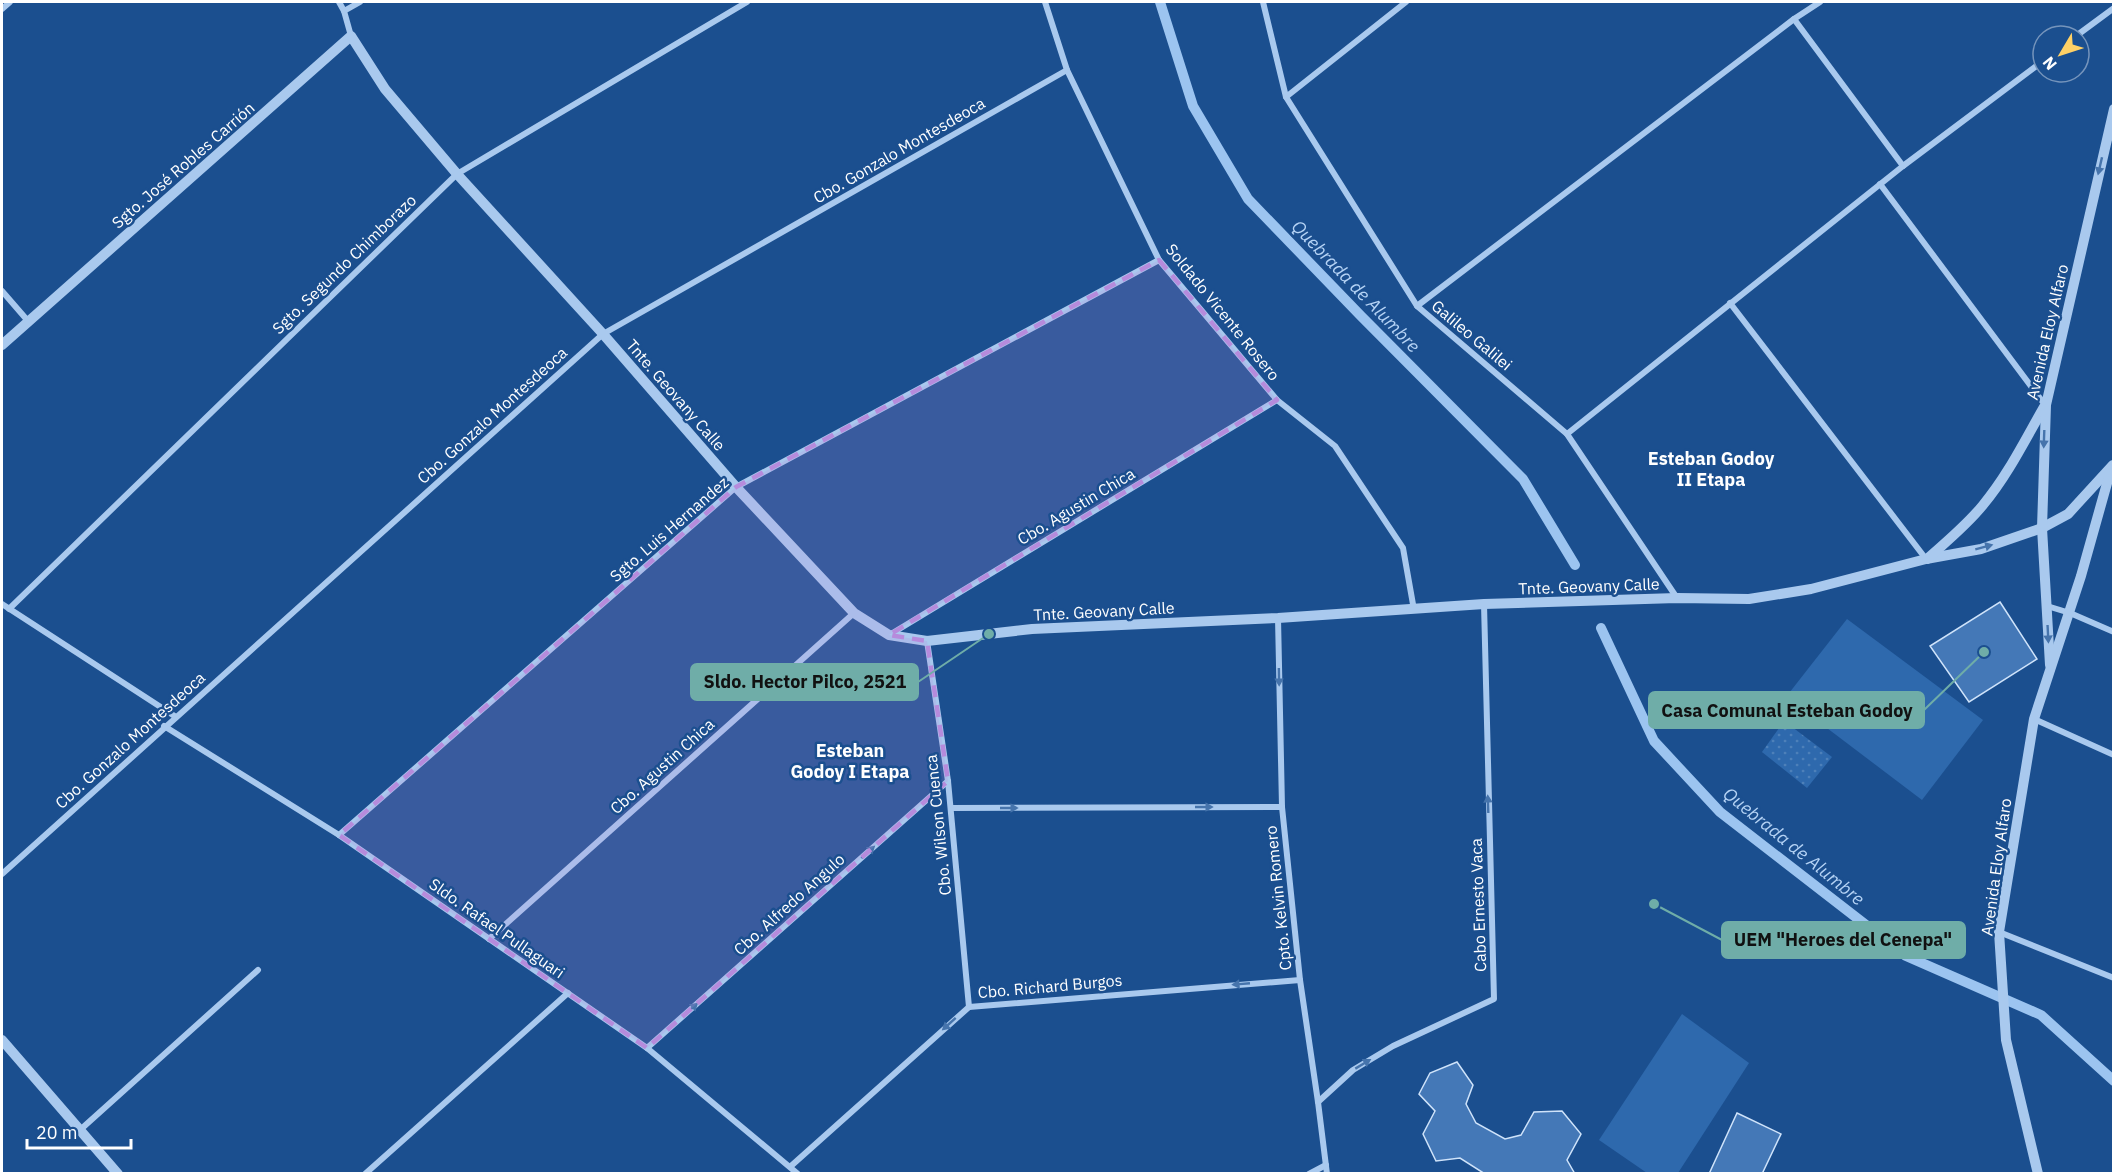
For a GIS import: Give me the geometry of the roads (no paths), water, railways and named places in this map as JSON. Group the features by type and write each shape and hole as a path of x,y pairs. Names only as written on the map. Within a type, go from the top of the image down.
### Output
{"street":[{"path":"2,9 10,2"},
{"path":"339,2 351,36"},
{"path":"344,11 360,2"},
{"name":"Sgto. Segundo Chimborazo","path":"9,609 457,174 747,2"},
{"name":"Soldado Vicente Rosero","path":"1045,2 1067,70 1159,260 1277,400 1335,446 1403,548 1414,610"},
{"name":"Galileo Galilei","path":"1263,2 1286,97 1417,306 1567,434 1677,598"},
{"path":"1286,97 1406,2"},
{"path":"1417,306 1794,19 1820,2"},
{"path":"2091,25 2114,8"},
{"path":"1794,19 1903,166"},
{"name":"Tnte. Geovany Calle","path":"351,36 385,89 457,174 603,334 736,487 854,613 889,635 927,641 1032,629 1278,618 1484,604 1677,598 1749,599 1811,590 1926,559 1983,506 2004,477 2046,405"},
{"name":"Sgto. José Robles Carrión","path":"2,345 351,36"},
{"name":"Cbo. Gonzalo Montesdeoca","path":"2,874 164,726 603,334 1067,70"},
{"path":"1567,434 1903,166 2031,70"},
{"name":"Avenida Eloy Alfaro","path":"2050,673 2042,528 2046,405 2114,109"},
{"path":"1881,184 2046,405"},
{"name":"Sgto. Luis Hernandez","path":"339,835 736,487 1159,260"},
{"path":"2,291 28,321"},
{"path":"1730,303 1926,559 1981,549 2042,528 2068,514 2113,463"},
{"name":"Cbo. Agustin Chica","path":"889,635 1277,400"},
{"name":"Avenida Eloy Alfaro","path":"2038,1173 2006,1040 1999,932 2034,719 2070,613 2113,463"},
{"path":"2,604 176,717"},
{"name":"Cabo Ernesto Vaca","path":"1318,1102 1353,1070 1393,1046 1494,999 1484,604"},
{"path":"2047,606 2114,632"},
{"name":"Cbo. Agustin Chica","path":"489,939 854,613"},
{"name":"Cpto. Kelvin Romero","path":"1278,618 1282,807 1299,980 1318,1102 1326,1173"},
{"name":"Cbo. Wilson Cuenca","path":"927,641 948,781 969,1006"},
{"path":"2034,719 2114,755"},
{"name":"Sldo. Rafael Pullaguari","path":"164,726 339,835 647,1048 798,1173"},
{"name":"Cbo. Alfredo Angulo","path":"647,1048 948,781"},
{"path":"951,808 1282,807"},
{"path":"1999,932 2114,978"},
{"path":"80,1130 258,970"},
{"name":"Cbo. Richard Burgos","path":"791,1166 969,1006 1299,980"},
{"path":"365,1173 568,993"},
{"path":"2,1040 118,1173"},
{"path":"1309,1173 1326,1165"}],"waterway":[{"name":"Quebrada de Alumbre","path":"1160,2 1193,106 1248,199 1523,479 1575,565"},
{"name":"Quebrada de Alumbre","path":"1601,628 1654,741 1720,812 1906,956 2041,1015 2114,1081"}],"place":[{"name":"Sldo. Hector Pilco, 2521","path":"989,634"},
{"name":"Casa Comunal Esteban Godoy","path":"1984,652"},
{"name":"UEM \"Heroes del Cenepa\"","path":"1654,904"}],"district":[{"name":"Esteban Godoy II Etapa","path":"1711,468"},
{"name":"Esteban Godoy I Etapa","path":"850,760"}]}
